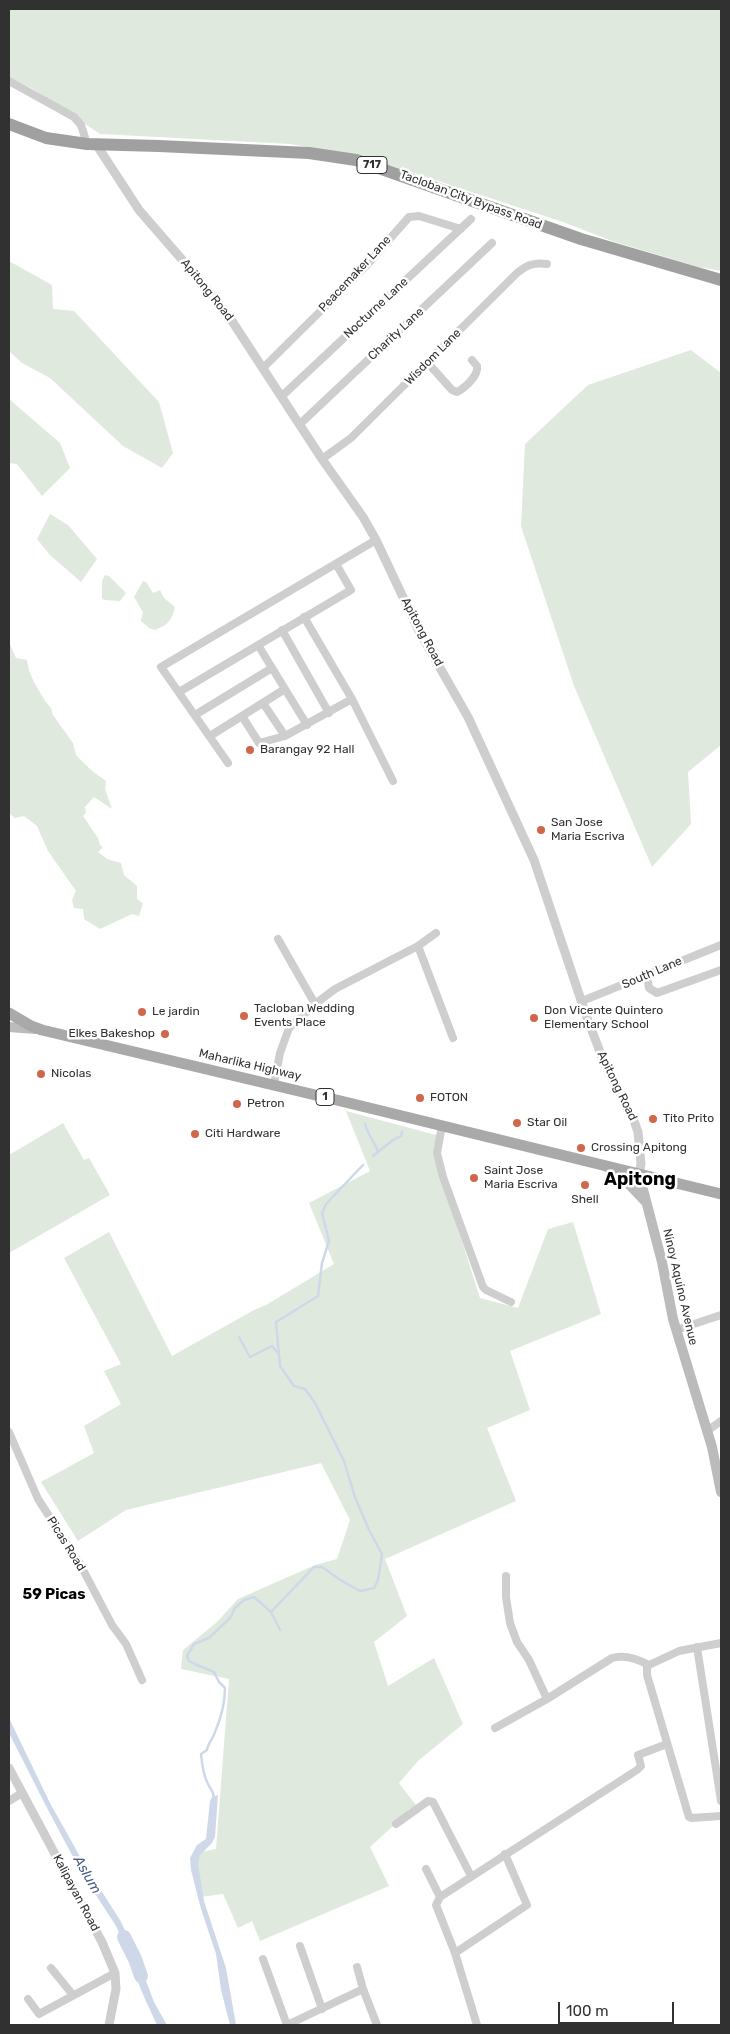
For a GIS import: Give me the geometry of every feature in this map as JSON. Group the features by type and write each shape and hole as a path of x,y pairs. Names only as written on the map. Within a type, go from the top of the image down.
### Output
{"highway":[{"name":"Tacloban City Bypass Road","path":"9,124 46,138 92,144 309,153 356,160 581,239 721,280"}],"main road":[{"name":"Maharlika Highway","path":"9,1013 42,1030 442,1125 721,1194"},
{"path":"9,1027 42,1030"},
{"path":"607,1167 630,1184 648,1206"},
{"name":"Ninoy Aquino Avenue","path":"639,1174 676,1330 707,1431 721,1492"}],"street":[{"path":"9,81 74,117 92,144"},
{"name":"Apitong Road","path":"92,144 139,210 219,305 282,396 322,459 364,517 419,631 468,716 534,860 606,1065 633,1118 638,1132 641,1164 639,1174"},
{"name":"Peacemaker Lane","path":"263,368 365,267 409,217 419,216 461,229"},
{"name":"Nocturne Lane","path":"282,396 471,219"},
{"name":"Charity Lane","path":"300,424 492,243"},
{"name":"Wisdom Lane","path":"322,459 351,438 517,273 532,264 547,264"},
{"path":"427,362 452,390 457,392 477,373 477,366 472,360"},
{"path":"228,763 161,667 376,540"},
{"path":"179,692 351,590 336,564"},
{"path":"304,617 352,699 393,781"},
{"path":"282,630 329,713"},
{"path":"258,645 307,725"},
{"path":"195,715 272,668"},
{"path":"210,736 285,689"},
{"path":"242,716 259,743 284,736 352,699"},
{"path":"263,703 284,736"},
{"path":"274,1085 280,1052 289,1028 334,989 418,946 436,934"},
{"path":"278,939 315,1004"},
{"name":"South Lane","path":"582,1001 721,945"},
{"path":"418,946 453,1038"},
{"path":"647,976 649,988 657,992 721,970"},
{"path":"442,1125 438,1153 443,1177 483,1287 511,1302"},
{"path":"676,1330 721,1315"},
{"path":"707,1431 721,1421"},
{"name":"Picas Road","path":"9,1432 38,1499 80,1564 112,1626 126,1644 142,1680"},
{"path":"506,1576 506,1597 510,1623 517,1642 529,1660 547,1699"},
{"path":"721,1643 679,1651 646,1668 689,1817 721,1816"},
{"path":"697,1647 721,1801"},
{"path":"495,1728 547,1699 612,1658 619,1656 628,1657 650,1665"},
{"path":"477,2025 455,1953 436,1906 440,1897 637,1770 641,1766 638,1755 667,1744"},
{"name":"Kalipayan Road","path":"9,1768 102,1942 115,1973 116,1989 109,2025"},
{"path":"9,1801 22,1792"},
{"path":"396,1824 428,1801 433,1802 471,1876"},
{"path":"455,1953 526,1905 526,1901 505,1854"},
{"path":"426,1869 440,1897"},
{"path":"300,1946 322,2008"},
{"path":"263,1959 287,2025 363,1989"},
{"path":"357,1967 377,2025"},
{"path":"50,1968 73,1994"},
{"path":"28,1999 39,2014 115,1973"}],"shaded area":[{"path":"9,9 721,9 721,271 699,267 612,241 563,222 365,157 290,144 100,134 33,89 9,77"},
{"path":"9,261 52,285 53,309 74,311 159,402 173,453 162,468 123,446 50,378 22,363 9,351"},
{"path":"691,350 721,373 721,745 688,772 691,824 652,867 574,686 521,526 525,444 588,385"},
{"path":"9,399 60,443 70,468 42,496 17,464 9,463"},
{"path":"50,514 68,525 97,559 81,582 50,555 37,539"},
{"path":"105,575 109,576 126,593 120,601 104,600 102,598 102,581"},
{"path":"143,581 146,582 153,593 160,590 164,598 175,607 169,622 155,630 149,628 141,621 143,612 134,597"},
{"path":"9,642 16,658 27,660 34,682 51,708 53,715 73,743 76,755 92,771 106,781 105,789 112,809 94,797 85,807 86,813 83,816 103,847 98,852 107,859 121,863 124,875 137,886 137,899 143,903 139,916 132,914 100,929 84,919 83,909 74,908 72,900 76,891 48,851 37,826 24,816 15,818 9,813"},
{"path":"346,1111 436,1135 435,1156 480,1298 518,1308 548,1229 573,1222 601,1314 510,1351 530,1410 487,1428 516,1501 385,1559 407,1616 374,1642 388,1686 434,1658 463,1724 418,1761 399,1783 416,1805 370,1847 389,1886 260,1941 252,1921 238,1928 223,1894 200,1897 195,1853 216,1849 229,1679 181,1669 183,1650 217,1622 238,1599 315,1565 337,1559 350,1520 321,1463 126,1510 78,1541 41,1482 94,1453 84,1426 121,1404 104,1371 121,1364 64,1258 109,1232 172,1356 266,1305 334,1264 309,1203 370,1171"},
{"path":"63,1123 84,1160 89,1158 110,1195 9,1253 9,1155"}],"water":[{"path":"9,1718 50,1803 83,1862 120,1920 134,1949 129,1955 116,1926 81,1872 9,1733"},
{"path":"218,1795 215,1837 212,1843 200,1855 198,1864 204,1901 226,1968 236,2025 230,2025 221,1990 216,1954 201,1909 191,1870 190,1858 197,1845 206,1839 210,1801 212,1797"},
{"path":"137,1957 154,2002 167,2025 157,2025 143,1994 132,1963"}],"waterway":[{"path":"365,1124 378,1151"},
{"path":"373,1156 401,1136 402,1132"},
{"path":"214,1799 213,1793 206,1781 201,1754 207,1750 217,1727 221,1716 225,1688 219,1682 214,1672 189,1661 187,1656 194,1644 209,1638 230,1618 235,1608 244,1600 254,1597 271,1612 314,1567 322,1567 360,1591 374,1588 378,1580 382,1554 355,1497 344,1461 315,1403 305,1389 294,1386 280,1366 276,1322 318,1296 322,1263 329,1241 322,1213 326,1204 363,1165"},
{"path":"239,1337 250,1357 272,1346 278,1353"},
{"path":"271,1612 280,1630"},
{"name":"Aslum","path":"124,1937 141,1976"}],"place":[{"name":"Barangay 92 Hall","path":"250,750"},
{"name":"San Jose Maria Escriva","path":"541,830"},
{"name":"Le jardin","path":"142,1012"},
{"name":"Tacloban Wedding Events Place","path":"244,1016"},
{"name":"Don Vicente Quintero Elementary School","path":"534,1018"},
{"name":"Elkes Bakeshop","path":"165,1034"},
{"name":"Nicolas","path":"41,1074"},
{"name":"FOTON","path":"420,1098"},
{"name":"Petron","path":"237,1104"},
{"name":"Tito Prito","path":"653,1119"},
{"name":"Star Oil","path":"517,1123"},
{"name":"Citi Hardware","path":"195,1134"},
{"name":"Crossing Apitong","path":"581,1148"},
{"name":"Saint Jose Maria Escriva","path":"474,1178"},
{"name":"Shell","path":"585,1185"}],"district":[{"name":"Apitong","path":"640,1180"},
{"name":"59 Picas","path":"54,1595"}]}
